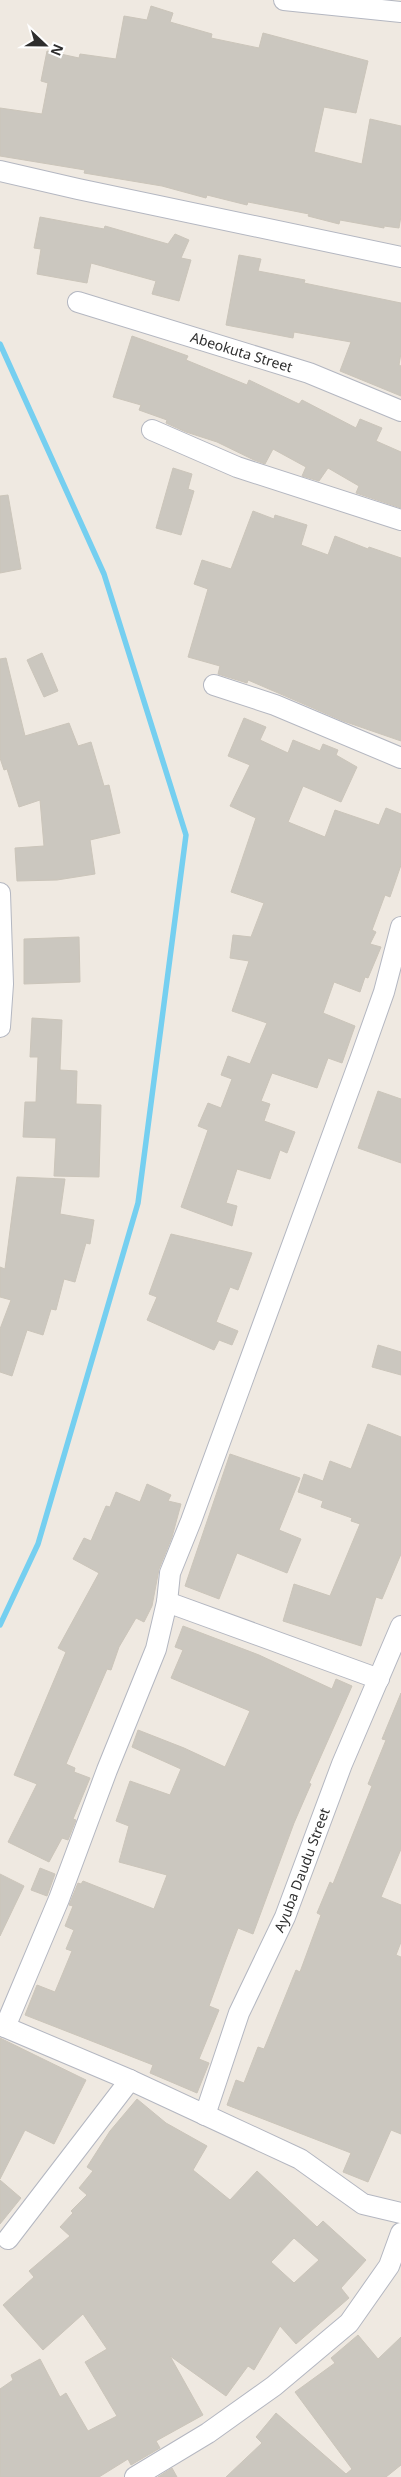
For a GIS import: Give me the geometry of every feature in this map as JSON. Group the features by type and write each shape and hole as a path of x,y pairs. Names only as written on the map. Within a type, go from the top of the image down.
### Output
{"street":[{"path":"284,0 401,12"},
{"path":"0,171 401,257"},
{"name":"Abeokuta Street","path":"78,302 309,373 401,411"},
{"path":"152,430 237,467 401,520"},
{"path":"214,685 275,705 401,758"},
{"path":"0,893 3,984 0,1027"},
{"path":"401,927 384,992 170,1574 167,1602 156,1649 106,1770 59,1899 2,2026 130,2080 300,2159 363,2204 401,2214"},
{"path":"167,1602 378,1679"},
{"name":"Ayuba Daudu Street","path":"205,2115 239,2013 285,1917 342,1764 401,1626"},
{"path":"8,2239 130,2080"},
{"path":"135,2477 208,2433 274,2386 349,2323 389,2266 401,2233"}],"building":[{"path":"151,6 173,13 170,22 212,34 211,38 259,48 263,33 368,61 356,113 324,107 314,152 362,164 370,119 401,126 401,216 399,228 384,226 384,228 340,220 339,224 308,216 309,214 248,202 247,205 207,195 206,198 162,186 84,173 85,170 0,156 0,108 42,114 48,83 41,81 47,51 79,58 80,54 116,59 124,16 147,20"},
{"path":"40,217 104,229 105,226 168,244 175,234 189,240 181,258 191,260 179,301 152,294 156,281 91,263 87,283 37,274 41,249 34,248"},
{"path":"239,255 261,259 258,271 305,280 304,283 401,303 401,353 399,365 401,366 401,396 340,371 351,342 294,332 293,338 226,325"},
{"path":"132,336 188,356 186,360 247,385 249,380 299,404 302,400 356,428 360,419 382,428 376,441 401,452 401,508 356,493 359,486 328,468 319,481 302,476 306,467 273,449 265,464 217,442 166,423 167,420 139,410 141,405 113,397"},
{"path":"173,468 192,474 188,489 194,491 181,535 156,528"},
{"path":"8,495 21,569 0,573 0,496"},
{"path":"253,511 274,519 275,515 307,525 301,545 328,555 335,536 368,549 369,547 401,558 401,741 343,721 248,680 247,683 218,674 220,666 188,657 208,589 194,584 202,560 231,569"},
{"path":"42,653 58,691 44,697 27,660"},
{"path":"6,658 25,736 69,723 78,746 91,742 104,786 109,785 120,833 90,840 95,874 57,880 17,881 15,848 44,846 40,800 19,807 7,769 4,770 0,758 0,659"},
{"path":"244,718 266,727 260,740 288,753 293,740 320,751 323,744 338,750 336,755 357,767 341,802 303,786 288,822 325,837 335,810 379,825 386,808 401,814 401,865 390,897 385,895 372,930 376,932 370,944 381,947 368,978 365,977 360,992 334,982 323,1013 355,1026 342,1063 328,1058 317,1088 272,1073 261,1101 270,1104 264,1121 295,1132 287,1153 280,1150 270,1179 237,1169 226,1203 237,1206 232,1226 181,1207 208,1130 198,1126 208,1103 221,1108 232,1079 221,1075 228,1056 250,1064 267,1023 232,1011 249,961 230,958 233,935 251,937 264,903 231,892 256,818 230,806 250,765 228,756"},
{"path":"79,937 80,982 24,984 24,939"},
{"path":"32,1018 62,1020 60,1070 77,1071 76,1104 101,1105 99,1177 54,1176 56,1138 23,1137 25,1102 36,1102 38,1057 30,1057"},
{"path":"378,1091 401,1099 401,1163 358,1148"},
{"path":"17,1177 65,1179 60,1214 94,1220 90,1244 86,1243 75,1282 64,1279 56,1310 51,1309 43,1335 27,1330 12,1376 0,1372 0,1329 11,1300 0,1297 0,1267 5,1269"},
{"path":"171,1234 252,1253 238,1290 230,1287 216,1322 238,1331 232,1345 219,1340 214,1350 147,1320 157,1297 149,1294"},
{"path":"378,1345 401,1352 401,1375 372,1367"},
{"path":"368,1424 401,1437 401,1554 382,1599 376,1597 361,1646 283,1621 294,1584 330,1596 360,1524 351,1521 352,1518 321,1507 323,1501 298,1492 304,1474 323,1481 330,1461 351,1469"},
{"path":"230,1454 300,1478 279,1530 301,1539 287,1573 237,1553 219,1599 185,1586"},
{"path":"147,1484 171,1495 168,1501 181,1504 172,1537 159,1569 152,1606 144,1622 136,1618 119,1647 111,1670 107,1669 66,1764 75,1768 74,1772 90,1778 73,1819 76,1820 68,1840 62,1838 49,1862 8,1842 37,1784 14,1775 66,1652 58,1648 99,1573 73,1559 84,1538 91,1541 106,1506 110,1507 116,1492 140,1502"},
{"path":"183,1626 259,1655 332,1689 336,1679 352,1686 309,1783 311,1784 294,1823 253,1934 238,1928 225,1962 209,2006 219,2010 199,2059 209,2063 197,2093 150,2073 153,2065 25,2015 37,1985 55,1992 72,1951 66,1949 74,1930 65,1926 73,1906 69,1905 78,1883 81,1884 83,1881 154,1909 167,1875 119,1862 129,1826 116,1821 130,1781 170,1795 181,1769 132,1747 138,1730 225,1767 250,1711 171,1678 183,1650 175,1647"},
{"path":"401,1693 401,1849 381,1897 401,1905 401,1942 396,1955 401,1957 401,2134 391,2130 368,2182 343,2172 351,2153 227,2105 236,2080 244,2083 258,2047 264,2049 296,1970 300,1972 321,1915 317,1913 330,1882 333,1884 372,1786 368,1784 386,1740 382,1739"},
{"path":"40,1868 55,1874 47,1896 31,1890"},
{"path":"0,1874 24,1886 0,1936"},
{"path":"0,2038 86,2080 54,2144 25,2130 0,2179"},
{"path":"137,2099 166,2123 207,2146 193,2170 230,2200 257,2171 317,2227 323,2221 366,2260 341,2288 349,2298 296,2344 280,2326 254,2370 248,2366 226,2396 170,2356 203,2415 156,2441 160,2448 131,2465 128,2459 99,2477 0,2477 0,2389 13,2380 11,2375 40,2359 60,2397 66,2393 88,2431 117,2416 85,2362 107,2349 83,2314 43,2350 3,2305 34,2277 29,2271 70,2236 60,2227 73,2213 71,2211 87,2195 79,2188 93,2171 87,2167 110,2131","holes":["294,2238 319,2260 294,2283 271,2262"]},
{"path":"0,2180 21,2198 0,2224"},
{"path":"358,2335 378,2359 401,2337 401,2465 386,2477 226,2477 262,2443 256,2437 276,2413 346,2474 352,2469 295,2392 335,2363 331,2358"},
{"path":"172,2468 177,2477 158,2477"}],"waterway":[{"path":"0,344 104,574 186,835 138,1203 38,1544 0,1625"}]}
